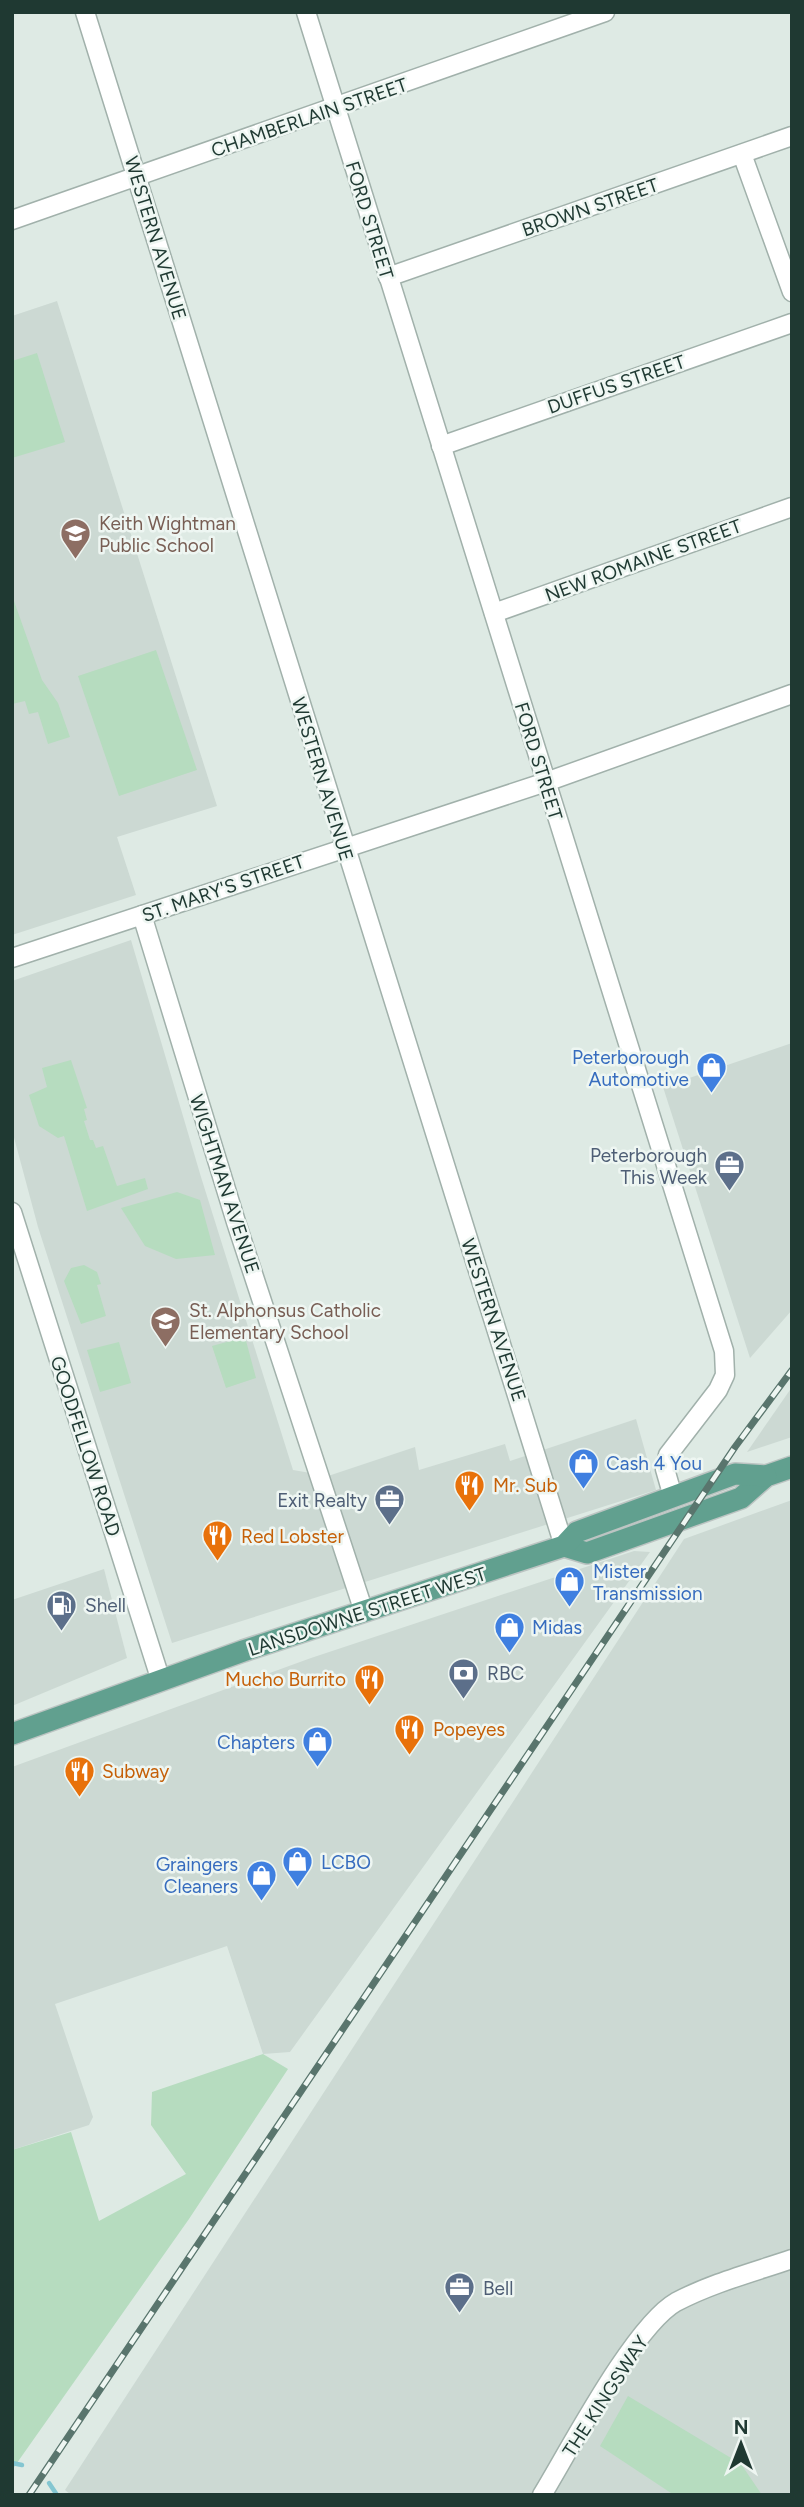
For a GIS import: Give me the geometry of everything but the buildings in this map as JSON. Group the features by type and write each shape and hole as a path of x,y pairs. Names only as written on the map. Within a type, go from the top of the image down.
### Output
{"main road":[{"name":"LANSDOWNE STREET WEST","path":"12,1734 363,1612 565,1546 577,1532 736,1474 766,1476 792,1468"},
{"name":"LANSDOWNE STREET WEST","path":"565,1546 587,1553 741,1498 766,1476"}],"street":[{"name":"WESTERN AVENUE","path":"85,12 565,1546"},
{"name":"FORD STREET","path":"306,12 724,1351 725,1375 718,1390 668,1455 665,1469 673,1497"},
{"name":"CHAMBERLAIN STREET","path":"12,220 605,12"},
{"name":"BROWN STREET","path":"388,276 792,136"},
{"path":"742,154 792,292"},
{"name":"DUFFUS STREET","path":"441,446 792,323"},
{"name":"NEW ROMAINE STREET","path":"494,612 792,507"},
{"name":"ST. MARY'S STREET","path":"12,958 344,846 546,782 792,694"},
{"name":"WIGHTMAN AVENUE","path":"142,915 236,1223 363,1612"},
{"name":"GOODFELLOW ROAD","path":"12,1212 161,1681"},
{"name":"THE KINGSWAY","path":"542,2495 643,2334 674,2303 792,2259"}],"shaded area":[{"name":"Keith Wightman Public School","path":"57,301 217,806 117,837 136,895 12,935 12,316"},
{"name":"St. Alphonsus Catholic Elementary School","path":"131,940 201,1177 293,1470 328,1476 415,1447 419,1470 505,1444 510,1461 636,1419 656,1490 172,1643 38,1227 12,1130 12,981"},
{"path":"792,1043 792,1310 750,1358 663,1087"},
{"path":"792,1387 792,1437 747,1452"},
{"path":"792,1500 792,2495 71,2495 65,2490 684,1539"},
{"path":"634,1551 650,1552 290,2052 263,2054 227,1946 55,2004 93,2117 89,2125 12,2150 12,1767 311,1658"},
{"path":"104,1569 127,1658 12,1706 12,1600"}],"green space":[{"path":"37,353 65,442 12,458 12,361"},
{"path":"14,601 42,680 58,703 70,737 48,744 38,712 29,714 25,701 12,704"},
{"path":"156,650 197,770 119,796 78,676"},
{"path":"71,1060 87,1108 84,1109 87,1120 84,1121 90,1140 93,1140 96,1148 103,1146 117,1186 145,1178 148,1189 87,1211 64,1136 58,1138 39,1126 29,1095 47,1087 42,1068"},
{"path":"177,1192 200,1200 215,1255 176,1259 145,1246 121,1208"},
{"path":"84,1265 97,1272 101,1284 97,1285 106,1316 81,1324 64,1281 71,1268"},
{"path":"245,1337 256,1378 226,1388 212,1346"},
{"path":"119,1342 131,1383 100,1392 87,1350"},
{"path":"263,2054 288,2069 189,2219 12,2470 12,2150 71,2132 99,2221 186,2174 151,2125 152,2092"},
{"path":"628,2396 741,2464 762,2495 674,2495 600,2446"}],"waterway":[{"path":"12,2463 22,2465"},
{"path":"49,2483 57,2495"}],"railway":[{"path":"29,2495 735,1447 792,1370"}],"place":[{"name":"Keith Wightman Public School","path":"76,561"},
{"name":"Peterborough Automotive","path":"712,1095"},
{"name":"Peterborough This Week","path":"730,1193"},
{"name":"St. Alphonsus Catholic Elementary School","path":"166,1348"},
{"name":"Cash 4 You","path":"583,1490"},
{"name":"Mr. Sub","path":"470,1512"},
{"name":"Exit Realty","path":"390,1527"},
{"name":"Red Lobster","path":"218,1563"},
{"name":"Mister Transmission","path":"570,1609"},
{"name":"Shell","path":"62,1632"},
{"name":"Midas","path":"509,1654"},
{"name":"RBC","path":"464,1700"},
{"name":"Mucho Burrito","path":"369,1706"},
{"name":"Popeyes","path":"410,1756"},
{"name":"Chapters","path":"318,1769"},
{"name":"Subway","path":"79,1798"},
{"name":"LCBO","path":"298,1889"},
{"name":"Graingers Cleaners","path":"261,1902"},
{"name":"Bell","path":"460,2315"}]}
